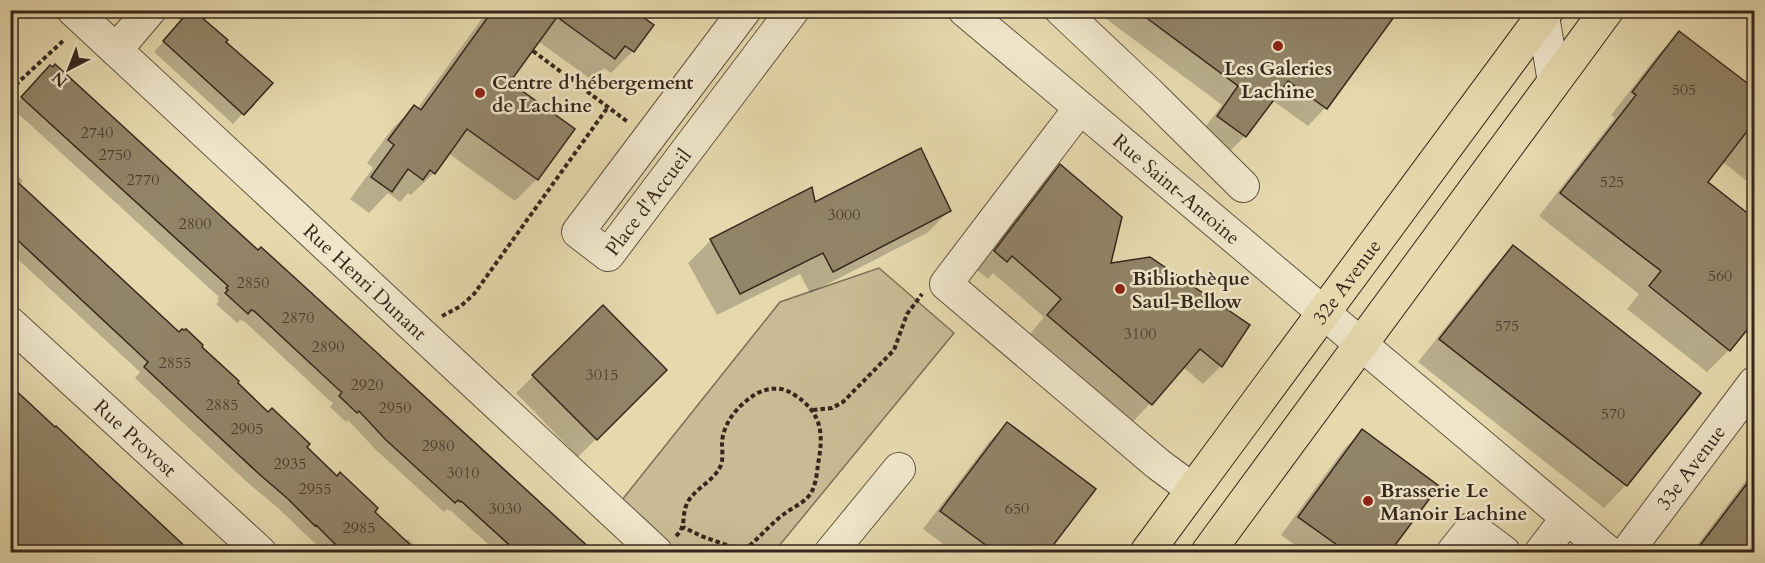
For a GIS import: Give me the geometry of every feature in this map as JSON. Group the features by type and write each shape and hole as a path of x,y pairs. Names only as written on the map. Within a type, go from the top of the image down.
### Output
{"main road":[{"path":"1208,552 1607,10"},
{"name":"32e Avenue","path":"1147,552 1542,12"}],"street":[{"path":"116,50 150,10"},
{"name":"Place d'Accueil","path":"745,10 578,232 608,255 793,10"},
{"name":"Rue Saint-Antoine","path":"964,10 1608,552"},
{"path":"1061,10 1243,186"},
{"path":"1542,12 1554,82"},
{"name":"Rue Henri Dunant","path":"79,16 665,545"},
{"path":"1080,108 946,284 1158,464 1193,490"},
{"name":"Rue Provost","path":"10,323 260,552"},
{"name":"33e Avenue","path":"1627,552 1755,382"},
{"path":"831,552 898,469"},
{"path":"1541,552 1567,518"},
{"path":"1453,552 1472,528 1504,552"}],"path":[{"path":"10,90 79,16"},
{"path":"533,51 628,122 635,113"},
{"path":"437,320 461,306 474,294 608,107"},
{"path":"665,545 683,527 686,505 721,466 724,429 742,404 757,393 780,388 788,390 807,403 813,410 822,442 816,478 808,496 767,527 743,551 710,540 683,527"}],"shaded area":[{"path":"879,268 954,333 774,552 669,552 618,505 780,302"}],"building":[{"path":"190,10 193,10 228,40 226,42 273,83 244,115 163,41"},
{"name":"Centre d'hébergement de Lachine","path":"493,10 633,10 654,25 634,52 625,46 615,59 557,17 510,82 575,129 538,180 467,129 435,174 430,170 423,180 408,169 392,192 371,177 394,145 388,140 414,105 421,110"},
{"name":"Les Galeries Lachine","path":"1136,10 1399,10 1327,109 1288,81 1246,137 1217,116 1238,86"},
{"path":"1679,31 1755,89 1755,121 1708,182 1755,219 1755,320 1730,351 1649,286 1661,271 1560,193 1636,95 1632,92"},
{"path":"55,64 258,250 261,247 594,552 517,552 461,501 458,500 455,503 386,440 359,411 357,413 339,396 342,392 254,311 251,310 248,314 225,293 228,286 21,97 50,65 53,67"},
{"path":"921,148 951,211 833,272 823,253 740,294 710,239 812,187 815,202"},
{"path":"1060,164 1122,217 1111,263 1150,257 1250,325 1222,367 1200,349 1152,405 1047,315 1061,299 1012,256 1007,262 994,251"},
{"path":"10,175 179,332 186,329 268,412 272,408 310,444 307,447 337,476 340,472 378,508 375,512 418,552 343,552 144,367 148,362 10,233"},
{"path":"1513,245 1701,393 1627,486 1439,339"},
{"path":"603,305 667,370 597,440 532,375"},
{"path":"10,385 56,426 191,552 10,552"},
{"path":"1007,422 1096,489 1048,552 995,552 940,511"},
{"name":"Brasserie Le Manoir Lachine","path":"1362,429 1439,486 1390,552 1347,552 1298,517"},
{"path":"1755,473 1755,552 1695,552"}],"place":[{"name":"Les Galeries Lachine","path":"1278,46"},
{"name":"Centre d'hébergement de Lachine","path":"480,93"},
{"name":"Bibliothèque Saul-Bellow","path":"1120,289"},
{"name":"Brasserie Le Manoir Lachine","path":"1368,501"}]}
